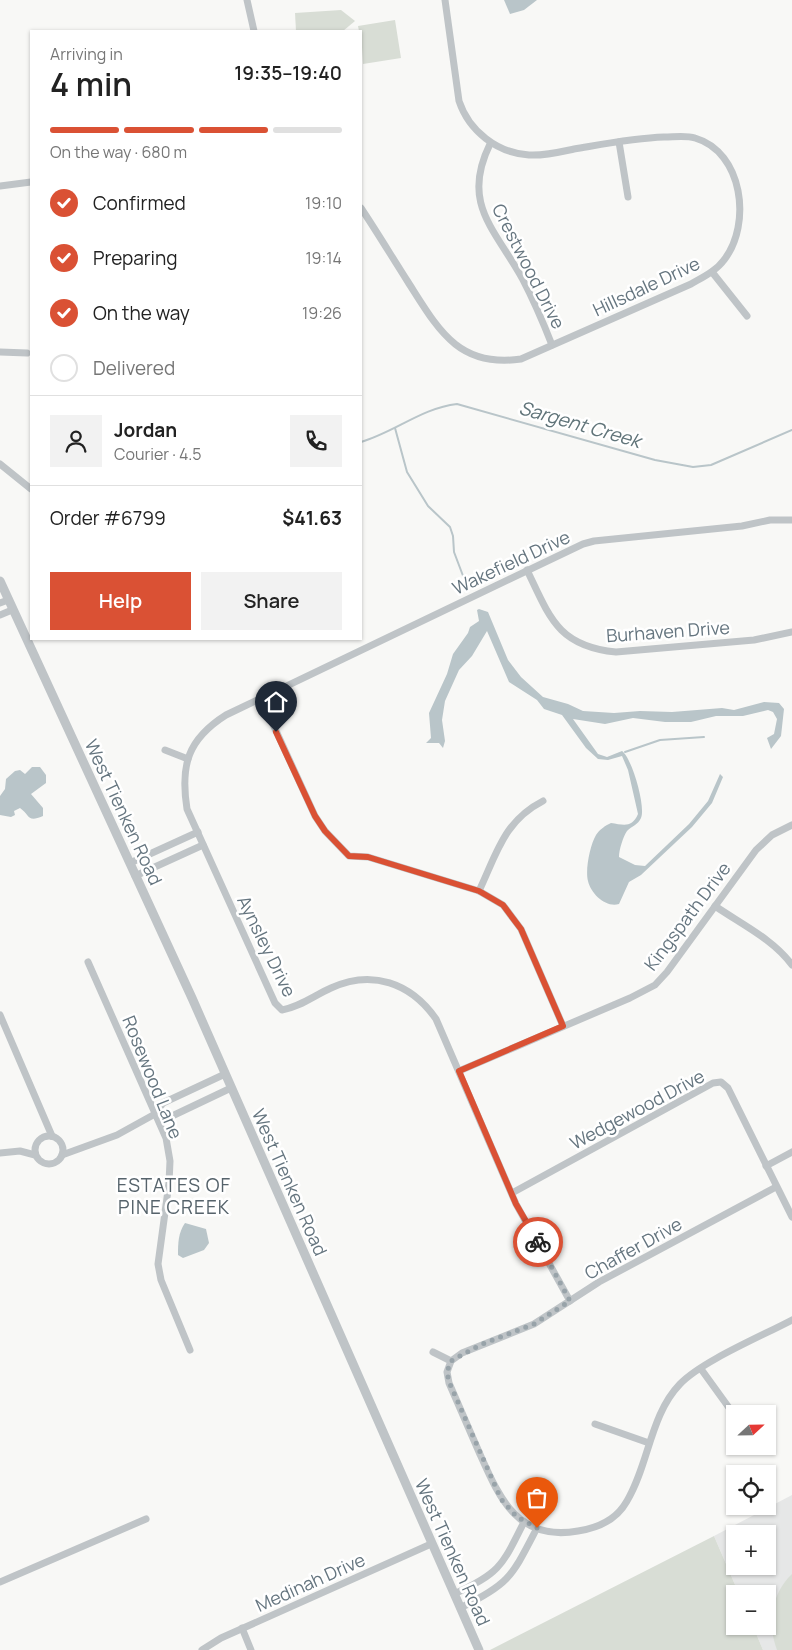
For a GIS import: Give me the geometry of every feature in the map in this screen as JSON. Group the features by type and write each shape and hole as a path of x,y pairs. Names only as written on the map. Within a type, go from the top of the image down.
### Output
{"street":[{"path":"247,0 254,30"},
{"path":"446,0 459,101 463,113 490,144"},
{"name":"Hillsdale Drive","path":"362,210 438,328 457,347 481,359 507,361 521,359 712,272 724,260 737,233 740,216 733,175 726,162 707,143 693,138 646,138 530,156 490,144"},
{"path":"619,142 628,197"},
{"name":"Crestwood Drive","path":"490,144 479,171 479,200 486,218 522,279 552,345"},
{"path":"0,186 30,182"},
{"path":"712,272 747,316"},
{"path":"0,352 27,353"},
{"path":"0,464 30,487"},
{"name":"Wakefield Drive","path":"188,758 201,734 213,724 261,698 527,570 594,541 742,526 770,520 792,520"},
{"name":"Burhaven Drive","path":"527,570 554,623 581,645 596,650 616,652 754,640 792,632"},
{"name":"West Tienken Road","path":"0,581 4,601 12,610 130,863 479,1650"},
{"path":"0,615 12,610"},
{"path":"261,698 315,816 325,831 349,856 368,857 479,891 503,905 521,929 563,1026"},
{"path":"165,750 188,758"},
{"name":"Aynsley Drive","path":"188,758 183,785 187,809 275,1003 282,1010 292,1009 333,987 352,981 379,980 394,983 410,991 426,1004 436,1019 512,1193 570,1301"},
{"path":"479,891 514,821 527,809 543,801"},
{"name":"Kingspath Drive","path":"459,1071 630,998 655,985 667,972 760,845 772,835 792,825"},
{"path":"130,863 198,832"},
{"path":"135,876 203,844"},
{"path":"715,906 781,952 792,965"},
{"name":"Rosewood Lane","path":"88,962 166,1138 170,1161 158,1264 161,1280 190,1350"},
{"path":"0,1015 52,1136 62,1143 81,1147"},
{"path":"20,1151 35,1155 46,1164 56,1163 62,1156 81,1147 117,1135 155,1114 163,1102 225,1074"},
{"name":"Wedgewood Drive","path":"512,1193 713,1084 722,1082 728,1088 792,1217"},
{"path":"155,1114 170,1117 231,1088"},
{"path":"0,1153 20,1151 35,1144 43,1136 47,1124"},
{"path":"43,1136 52,1136"},
{"path":"62,1143 62,1156"},
{"path":"35,1144 35,1155"},
{"path":"766,1166 792,1152"},
{"name":"Chaffer Drive","path":"451,1361 480,1345 534,1324 599,1282 776,1187"},
{"path":"433,1352 451,1361 447,1372 449,1382 496,1491 508,1508 531,1526 570,1533 601,1524 618,1514 633,1490 662,1411 680,1384 701,1369 792,1320"},
{"path":"701,1369 727,1405"},
{"path":"595,1424 649,1444"},
{"path":"0,1582 146,1519"},
{"path":"454,1594 480,1582 504,1562 531,1526"},
{"path":"460,1608 489,1594 503,1584 516,1570 531,1526"},
{"name":"Medinah Drive","path":"202,1650 242,1628 431,1544"},
{"path":"504,1562 516,1570"},
{"path":"242,1628 251,1650"}],"shaded area":[{"path":"504,0 537,0 524,10 510,14"},
{"path":"341,10 355,21 344,30 296,30 295,13"},
{"path":"395,20 401,58 363,64 362,30 359,30 358,26"},
{"path":"477,610 488,612 508,660 521,677 543,697 568,704 583,711 614,713 640,711 672,712 722,708 734,710 764,702 779,703 784,709 781,736 771,749 767,738 774,734 777,719 773,712 768,710 743,716 716,716 691,722 665,722 633,718 605,724 573,719 598,754 607,757 622,751 634,772 642,804 641,818 637,824 627,831 620,847 619,857 635,865 645,866 689,824 708,801 720,774 723,777 712,803 692,827 641,875 629,882 619,904 614,905 604,902 592,891 587,876 590,851 594,839 599,831 607,825 611,823 630,824 638,814 628,770 622,756 608,760 598,759 586,748 562,715 544,709 537,700 509,682 487,631 472,656 459,670 445,701 442,720 445,741 443,748 439,743 426,743 431,738 429,713 447,674 453,654 468,633 470,627 479,621"},
{"path":"32,767 40,767 46,775 46,783 31,794 43,808 43,816 31,818 20,808 14,811 15,815 11,817 0,815 0,796 5,789 6,779 15,771 20,770 25,774"},
{"path":"185,1223 206,1229 209,1243 204,1250 183,1258 178,1255 178,1247"},
{"path":"792,1495 792,1650 763,1650 757,1635 776,1635 776,1585 735,1585 731,1575 776,1575 776,1525 735,1525 754,1515 776,1515 776,1503"},
{"path":"726,1530 726,1564 714,1536"},
{"path":"714,1536 726,1564 726,1575 731,1575 735,1585 726,1585 726,1635 757,1635 763,1650 490,1650"},
{"path":"792,1574 792,1650 777,1650 773,1635 776,1635 776,1598"}],"waterway":[{"name":"Sargent Creek","path":"362,442 432,410 457,404 655,460 693,467 711,465 792,430"},
{"path":"395,428 407,472 428,506 450,527 453,536 454,552 468,589"},
{"path":"625,752 660,740 704,737"}],"way so far":[{"path":"537,1528 517,1517 496,1491 449,1382 447,1372 451,1361 462,1353 534,1324 570,1301 538,1242"}],"district":[{"name":"ESTATES OF PINE CREEK","path":"174,1196"}],"route":[{"path":"276,732 315,816 325,831 349,856 368,857 479,891 503,905 521,929 563,1026 459,1071 516,1204 538,1242"}]}
